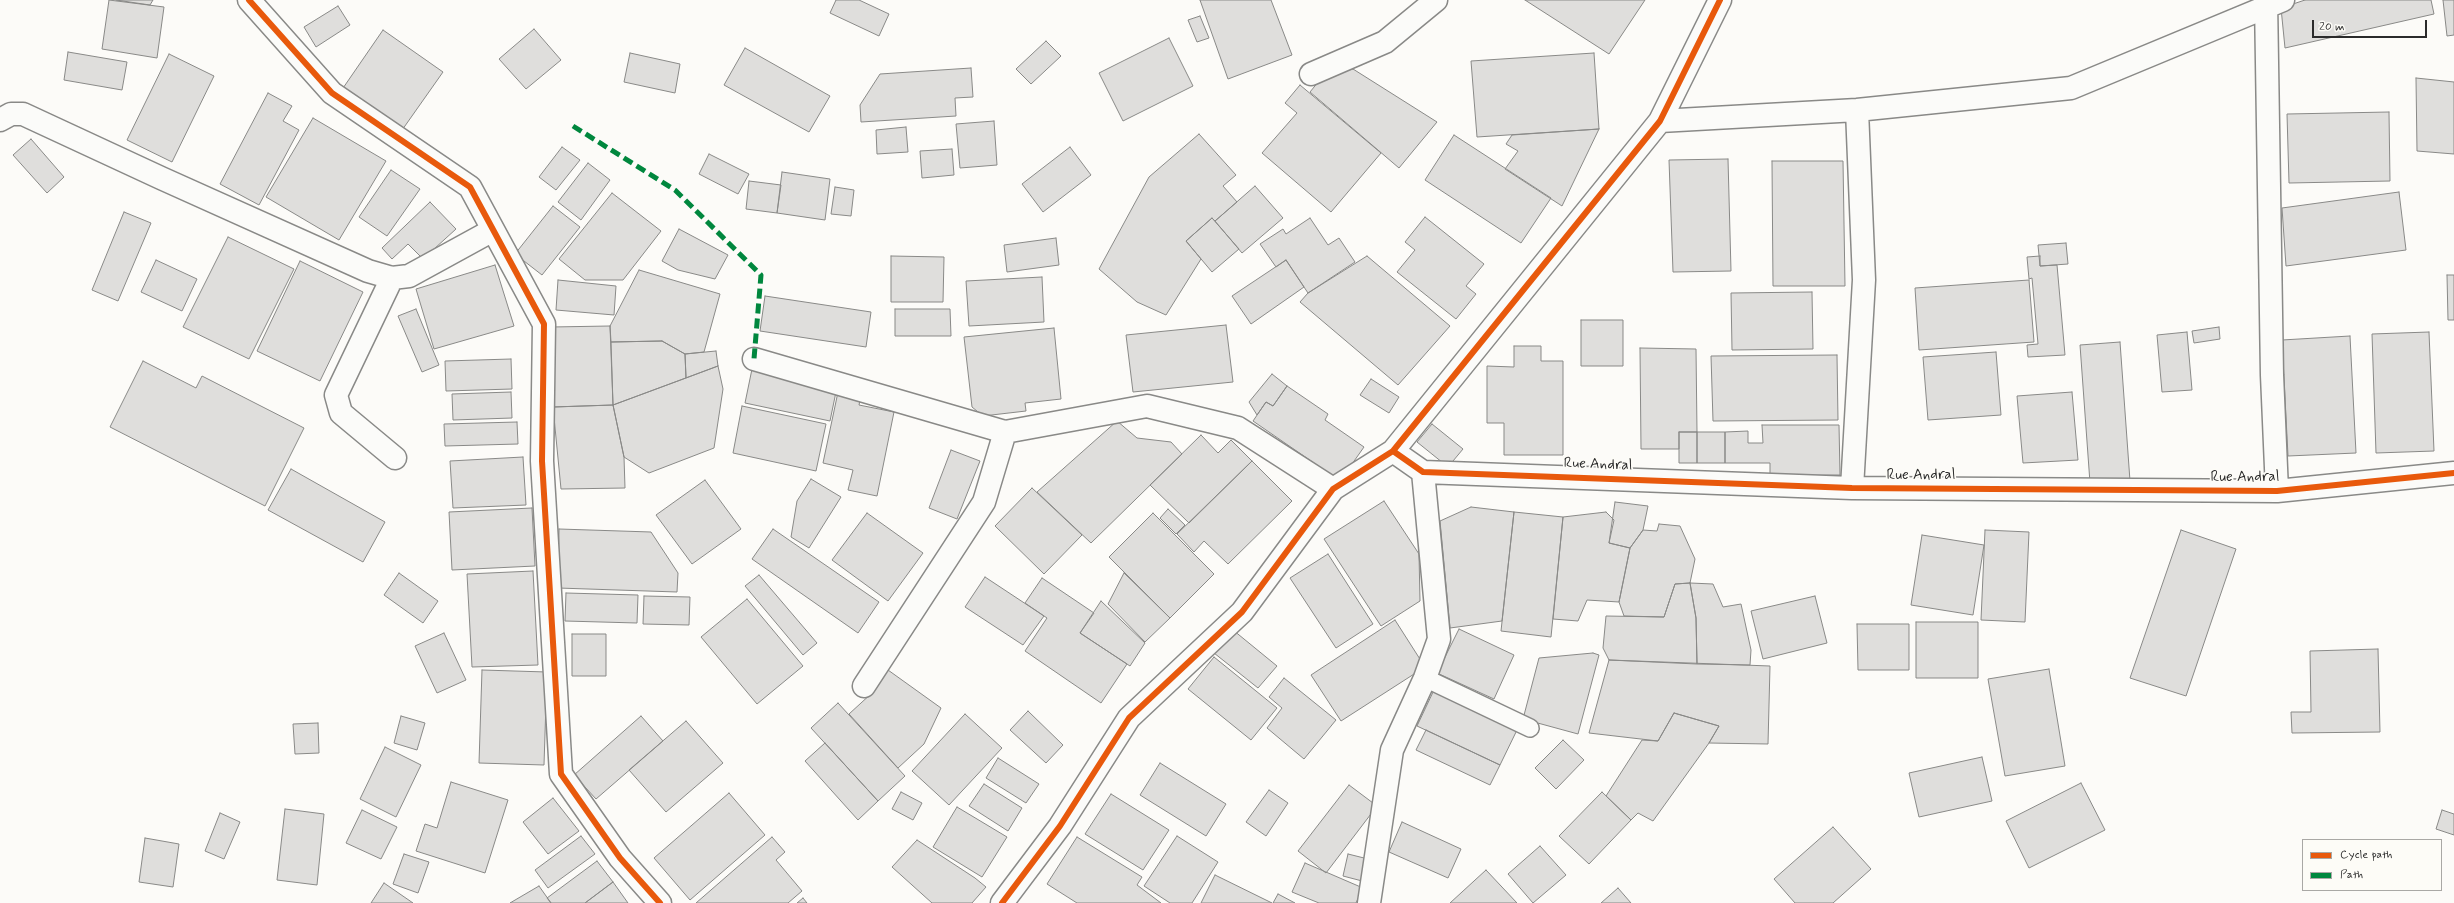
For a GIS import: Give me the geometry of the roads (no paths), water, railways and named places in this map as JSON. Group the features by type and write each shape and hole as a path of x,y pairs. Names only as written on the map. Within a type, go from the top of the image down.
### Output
{"street":[{"path":"249,0 332,93 470,188 544,324 542,461 561,774 620,858 660,903"},
{"path":"1311,74 1386,42 1436,0"},
{"path":"1002,903 1060,826 1129,718 1242,612 1333,489 1393,451 1660,120 1720,0"},
{"path":"1660,120 1857,110 2071,88 2271,2 2272,375 2277,491"},
{"path":"1852,488 1864,280 1857,110"},
{"path":"0,120 11,114 23,114 368,271 392,278 409,276 492,230"},
{"path":"392,278 336,395 341,413 395,458"},
{"path":"754,359 1005,432 1147,406 1238,428 1333,489"},
{"path":"864,686 984,502 1005,432"},
{"path":"1369,903 1392,750 1425,678 1439,639 1423,472 1393,451"},
{"name":"Rue Andral","path":"1423,472 1852,488 2277,491 2454,473"}],"lane":[{"path":"1425,678 1530,728"}]}
